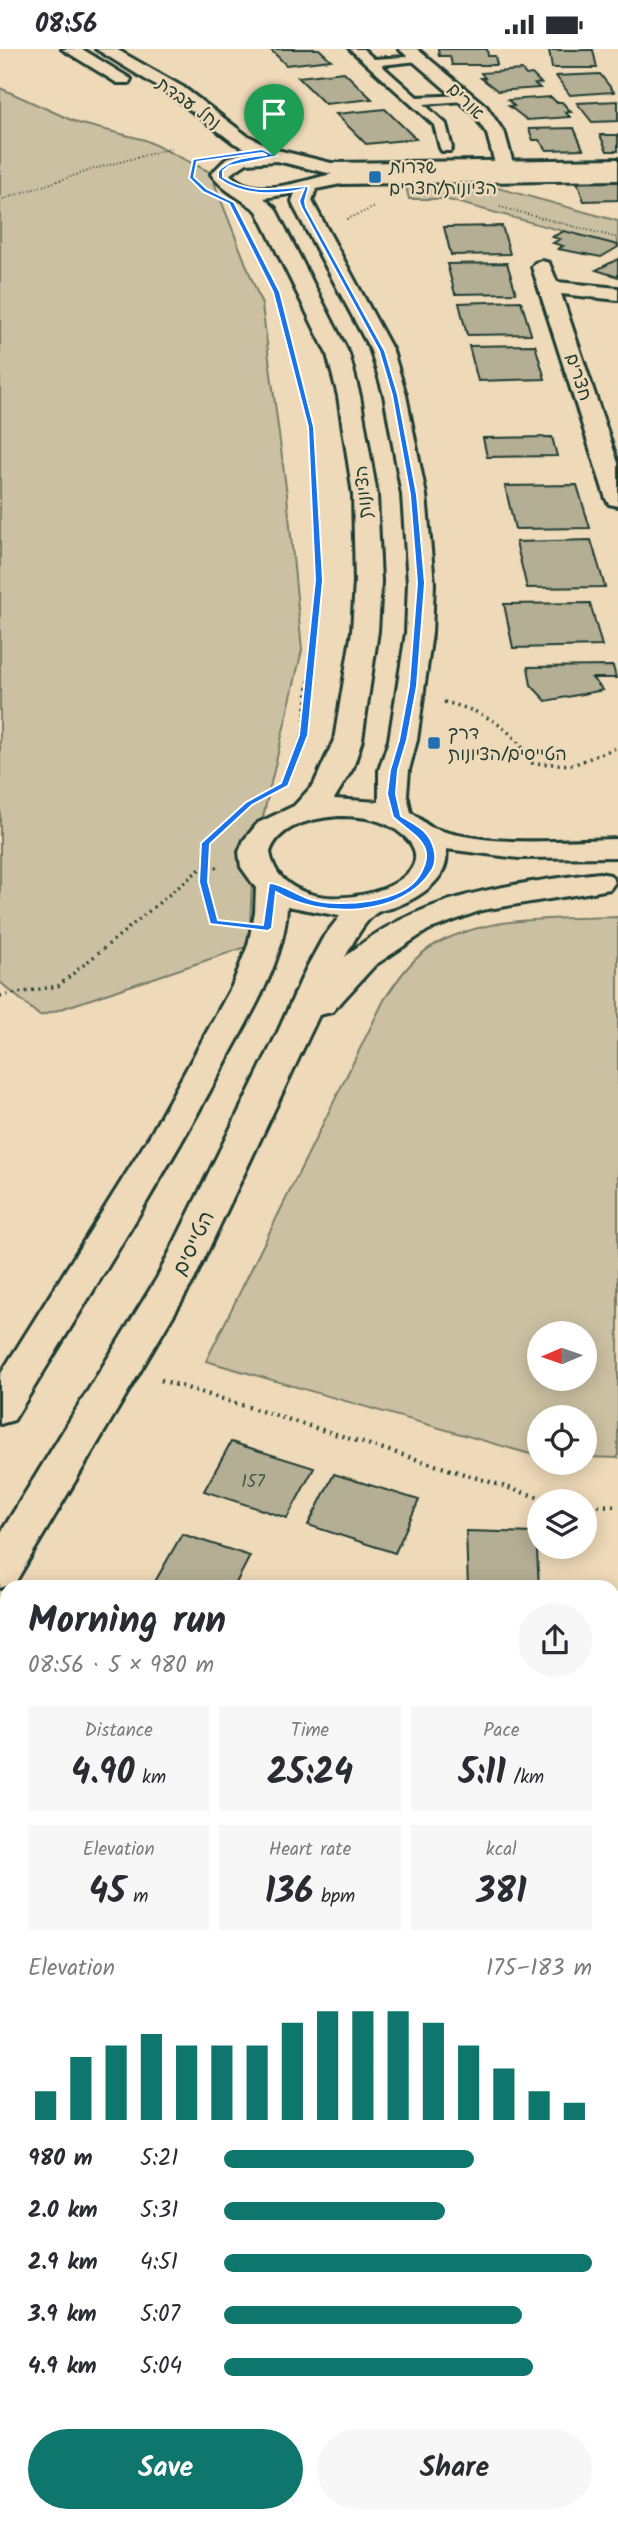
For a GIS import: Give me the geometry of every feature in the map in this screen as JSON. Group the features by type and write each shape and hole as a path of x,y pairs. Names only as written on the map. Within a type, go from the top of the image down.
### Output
{"street":[{"name":"נחל עבדת","path":"70,49 150,96"},
{"name":"נחל עבדת","path":"104,49 177,92 240,139 274,156"},
{"name":"אורים","path":"413,53 483,115 495,134 505,167"},
{"name":"נחל עבדת","path":"214,148 227,165 221,171 221,178 242,189"},
{"path":"227,165 252,157 274,156 305,160 316,178"},
{"path":"242,189 271,192 316,178 358,170 618,165"},
{"path":"316,178 618,174"},
{"path":"316,178 302,201 382,351 395,395 414,495 421,583 419,633 411,696 394,770 392,794 410,826 428,843 431,863 420,882 410,890 382,902 348,907 312,903 290,895 272,885 257,867 257,847 262,837 279,821 306,811 328,807 356,807 410,826 448,842 480,847 618,848"},
{"name":"הציונות","path":"242,189 265,208 338,354 349,396 365,495 368,582 366,619 348,740 327,788 306,811"},
{"name":"חצרים","path":"618,294 546,277 613,466 618,499"},
{"path":"410,890 483,883 608,882"},
{"path":"294,1034 362,958 411,924 459,905 519,893 608,882"},
{"path":"0,1409 169,1134 249,986 268,928 272,885"},
{"name":"הטייסים","path":"0,1571 175,1280 294,1034 322,969 339,939 366,905"}],"lane":[{"path":"356,49 440,124 446,148"},
{"path":"372,63 413,53"},
{"path":"415,101 464,97"}],"path":[{"path":"0,200 94,169 172,148"},
{"path":"497,206 618,238"},
{"path":"318,233 375,207"},
{"path":"284,319 311,427 319,580 303,735 285,784"},
{"path":"411,696 461,705 494,718 524,744 532,763 573,765 618,747"},
{"path":"232,819 206,843 204,882 214,922 268,928"},
{"path":"0,996 58,986 205,865"},
{"path":"123,1368 527,1494"},
{"path":"597,1505 618,1506"}],"shaded area":[{"path":"0,88 78,123 145,140 210,172 262,305 287,495 302,650 253,860 249,946 40,1016 0,982"},
{"path":"473,181 618,221 618,246 445,199 409,199 405,182"},
{"path":"618,917 618,1458 597,1457 597,1405 527,1405 527,1453 206,1361 384,1000 395,984 420,955 457,935 501,923"}],"building":[{"path":"270,49 319,49 331,60 286,65"},
{"path":"438,49 487,49 488,56 495,56 497,65 452,65 450,56 439,56"},
{"path":"549,50 593,50 597,68 552,68"},
{"path":"522,70 526,75 532,74 541,83 535,84 540,88 498,91 481,78 485,78 481,73"},
{"path":"344,72 372,99 325,104 298,77"},
{"path":"600,74 614,92 570,95 556,76"},
{"path":"551,97 556,102 562,102 571,112 565,112 570,117 527,120 509,106 514,106 508,100"},
{"path":"618,101 618,121 592,122 577,103"},
{"path":"385,109 416,139 366,144 336,114"},
{"path":"574,128 583,149 547,150 539,140 533,140 529,129"},
{"path":"600,135 618,135 618,151 607,151"},
{"path":"577,181 618,181 618,200 584,201"},
{"path":"502,226 510,254 451,255 444,227"},
{"path":"564,231 618,247 601,257 558,249 563,246 553,243 560,239 552,237"},
{"path":"618,259 618,277 596,270"},
{"path":"507,263 516,293 455,294 447,264"},
{"path":"521,301 531,334 467,335 459,303"},
{"path":"535,345 545,379 478,381 469,346"},
{"path":"552,437 557,456 487,457 483,438"},
{"path":"577,485 590,528 515,529 505,486"},
{"path":"591,540 605,587 527,588 516,542"},
{"path":"590,603 602,646 513,648 504,604"},
{"path":"613,666 616,678 592,678 603,690 546,701 531,685 528,667"},
{"path":"231,1442 314,1468 287,1518 204,1491"},
{"path":"334,1474 419,1500 395,1553 308,1525"},
{"path":"466,1531 527,1533 527,1559 537,1559 539,1580 468,1580"},
{"path":"182,1534 250,1556 238,1580 156,1580"}],"place":[{"name":"שדרות הציונות/חצרים","path":"375,177"},
{"name":"דרך הטייסים/הציונות","path":"434,743"}],"route":[{"path":"262,151 274,156 252,157 227,165 221,171 221,178 235,187 261,191 290,191 307,187 303,194 304,207 382,351 395,395 414,495 421,583 413,686 403,740 394,770 392,794 397,817 413,826 428,843 431,863 427,873 410,890 397,897 366,905 348,907 312,903 272,885 268,928 214,922 204,882 206,843 249,803 285,784 303,735 319,580 311,427 276,292 232,203 205,190 192,178 195,160 262,151"}]}
